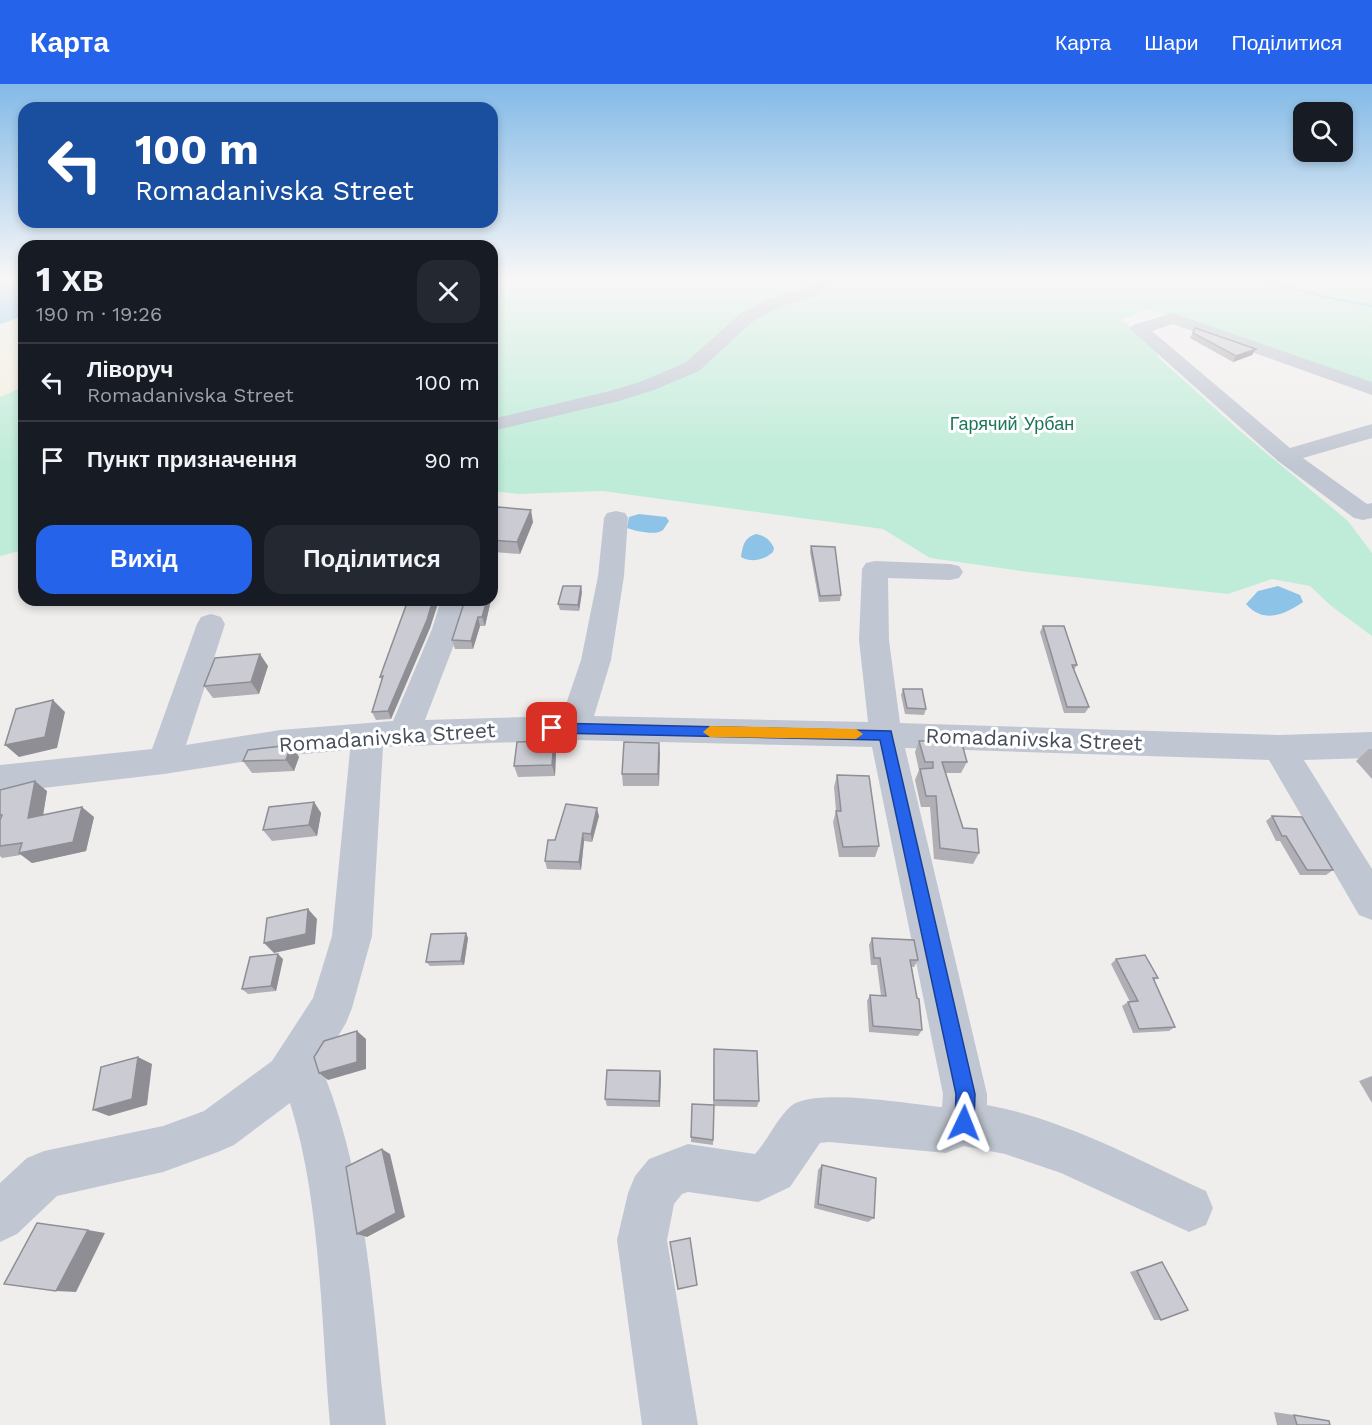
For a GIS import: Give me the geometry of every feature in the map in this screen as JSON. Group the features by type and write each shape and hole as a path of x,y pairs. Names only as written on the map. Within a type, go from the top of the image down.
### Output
{"street":[{"path":"498,424 612,397 674,375 692,367 722,341"},
{"path":"1152,341 1286,456 1368,512"},
{"path":"1236,341 1372,389"},
{"path":"1286,456 1372,431"},
{"path":"574,728 596,660 611,576 616,518"},
{"path":"950,572 875,569 874,640 886,735 965,1094 964,1123"},
{"path":"0,1217 44,1175 163,1149 218,1129 288,1077 331,1008 351,936 386,734 446,629 453,606"},
{"path":"164,761 211,624"},
{"name":"Romadanivska Street","path":"0,779 164,761 280,743 386,734 574,728 1064,739 1279,748 1372,745"},
{"path":"1279,748 1372,903"},
{"path":"288,1077 306,1085 320,1127 338,1223 358,1425"},
{"path":"670,1425 642,1240 652,1193 666,1176 688,1168 758,1178 773,1170 808,1120 829,1119 946,1130 964,1123 1005,1131 1068,1152 1189,1208"}],"green space":[{"name":"Гарячий Урбан","path":"498,341 1153,341 1159,358 1240,431 1348,521 1372,553 1372,636 1330,605 1310,586 1272,579 1228,594 1028,572 930,558 883,529 602,491 518,494 498,492"},
{"name":"Гарячий Урбан","path":"1243,341 1372,341 1372,384"},
{"path":"18,389 18,552 0,556 0,397"}],"sand":[{"path":"0,341 18,341 18,389 0,397"}],"water":[{"path":"639,514 666,517 669,521 663,530 656,533 627,528 629,517"},
{"path":"756,534 769,541 774,548 773,552 758,560 741,557 745,542"},
{"path":"1278,586 1300,595 1303,602 1289,611 1267,616 1246,604 1258,591"}],"building":[{"path":"1207,341 1232,341 1256,349 1236,356"},
{"path":"498,507 531,510 517,542 498,540"},
{"path":"811,546 835,547 841,595 820,596"},
{"path":"563,586 581,586 578,605 558,604"},
{"path":"406,606 431,606 388,711 372,712 383,676 380,677"},
{"path":"463,606 485,606 482,617 478,617 471,641 452,640"},
{"path":"1043,626 1064,626 1077,665 1072,665 1089,707 1067,707"},
{"path":"260,654 251,682 204,686 215,658"},
{"path":"903,689 922,689 926,709 907,708"},
{"path":"53,700 45,737 5,745 16,709"},
{"path":"961,740 967,762 942,762 963,828 977,829 979,853 940,848 936,796 926,796 920,769 933,768 933,762 925,762 919,741"},
{"path":"554,741 552,765 514,766 517,742"},
{"path":"624,742 659,743 658,774 622,774"},
{"path":"291,745 286,760 243,761 248,750"},
{"path":"837,775 869,776 879,846 843,847 836,811 841,811"},
{"path":"35,781 28,818 82,807 73,842 19,853 22,843 0,846 2,815 0,815 0,790"},
{"path":"314,802 309,825 263,830 269,807"},
{"path":"566,804 597,808 591,834 583,833 579,862 545,861 548,840 555,840"},
{"path":"1272,816 1302,817 1333,870 1307,870 1286,836 1282,836"},
{"path":"308,909 306,934 264,943 267,918"},
{"path":"466,933 461,961 426,962 431,934"},
{"path":"872,938 914,940 918,960 910,960 919,999 922,1030 873,1026 870,995 886,996 880,958 874,958"},
{"path":"278,954 271,986 242,989 250,957"},
{"path":"1145,955 1158,978 1153,978 1175,1027 1139,1029 1128,1002 1138,1001 1116,959"},
{"path":"357,1031 357,1062 319,1073 314,1057 324,1041"},
{"path":"714,1049 757,1051 759,1101 714,1100"},
{"path":"138,1057 132,1099 93,1110 101,1067"},
{"path":"607,1070 660,1071 659,1101 605,1099"},
{"path":"692,1104 714,1105 713,1140 691,1137"},
{"path":"382,1149 396,1213 357,1234 346,1167"},
{"path":"822,1165 876,1178 874,1218 818,1204"},
{"path":"37,1223 88,1230 56,1291 4,1284"},
{"path":"690,1238 697,1285 678,1289 670,1242"},
{"path":"1162,1262 1188,1310 1161,1320 1137,1271"},
{"path":"1294,1415 1329,1421 1330,1425 1297,1425"}],"slow traffic":[{"path":"710,732 856,734"}],"route":[{"path":"552,728 886,735 965,1094 964,1123"}]}
